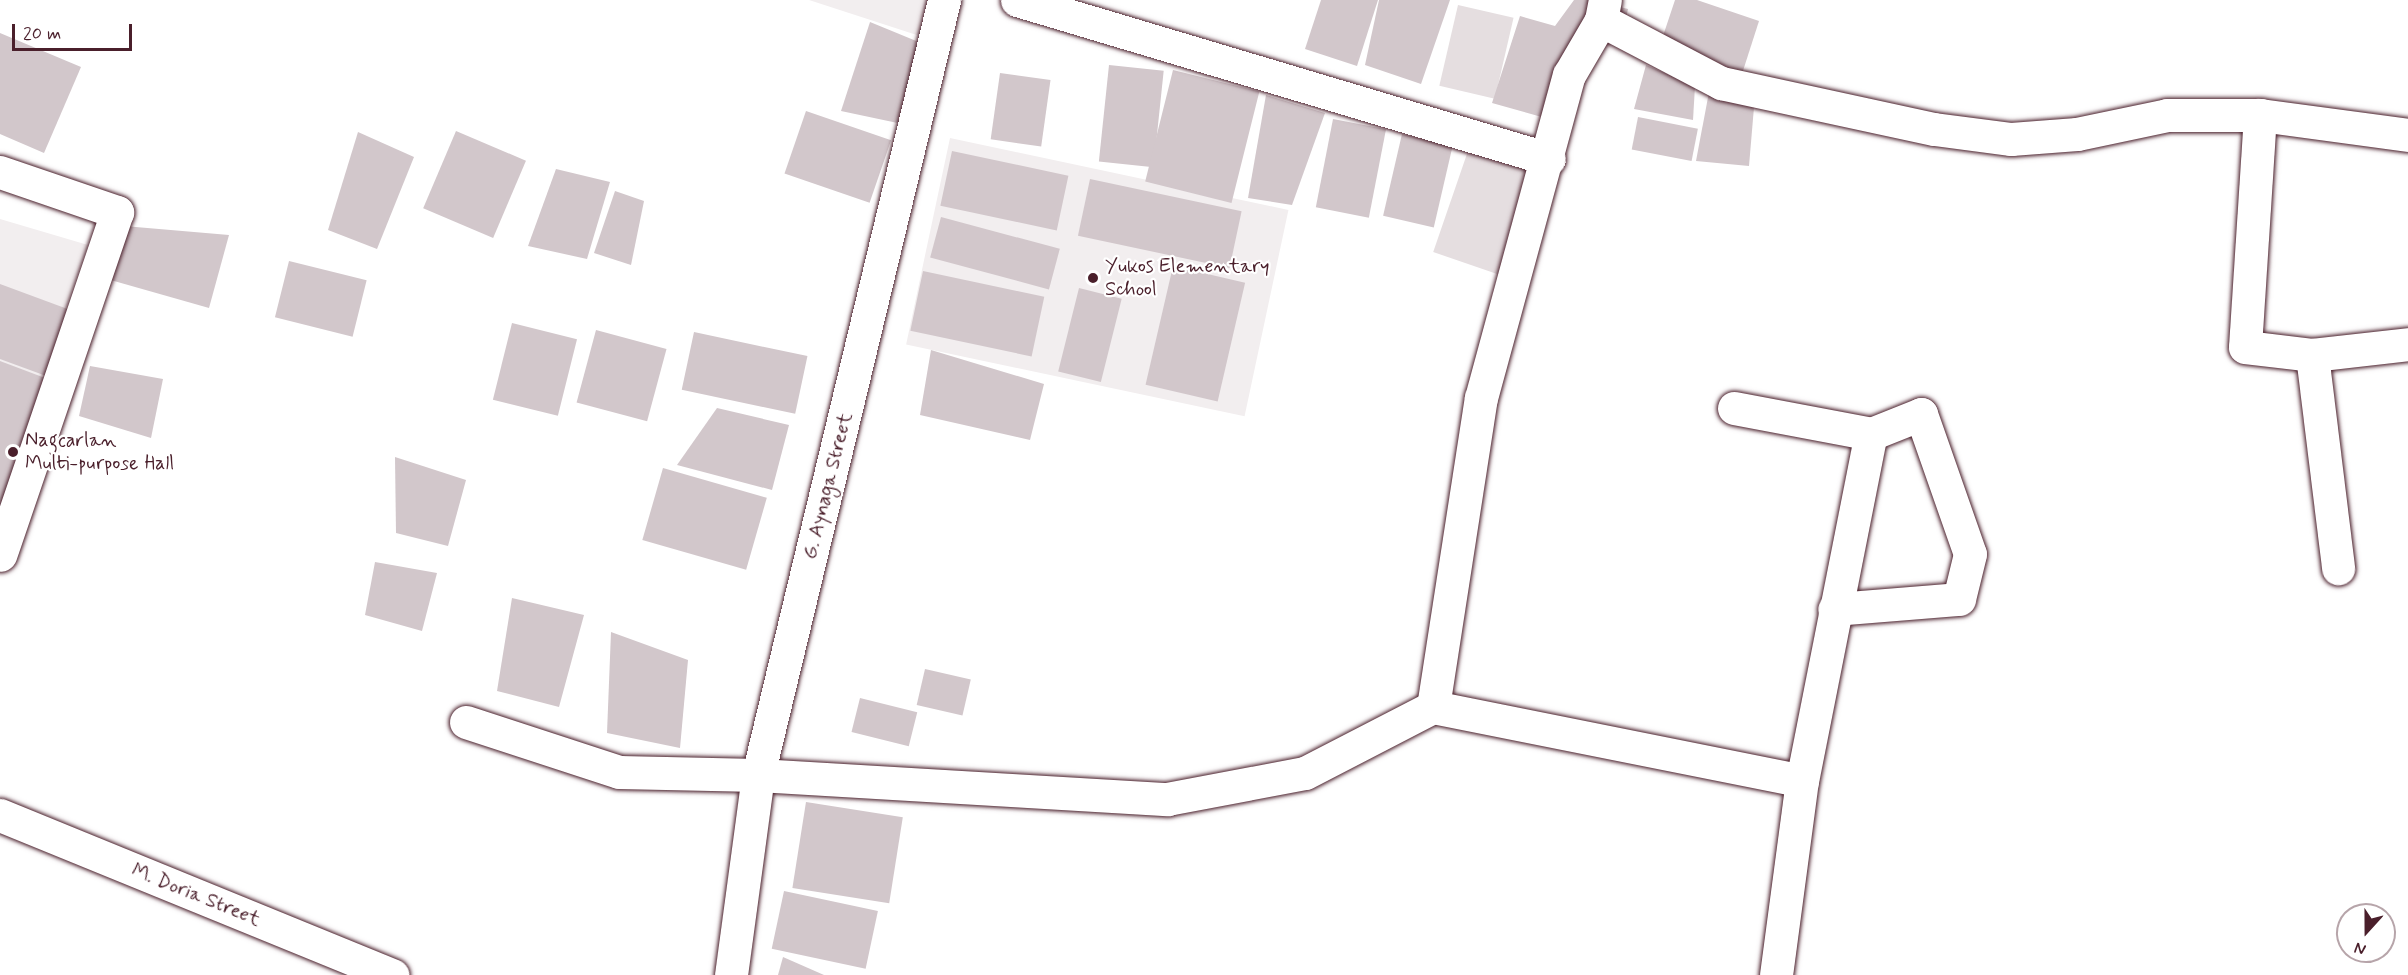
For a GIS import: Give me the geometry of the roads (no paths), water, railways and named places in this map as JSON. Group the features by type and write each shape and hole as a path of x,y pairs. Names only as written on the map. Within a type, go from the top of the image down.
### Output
{"street":[{"name":"G. Aynaga Street","path":"731,975 758,775 944,0"},
{"path":"1017,0 1548,159"},
{"path":"1433,707 1481,398 1548,159 1569,75 1603,10 1721,83 1934,129 2011,139 2077,134 2167,115 2260,114 2408,135"},
{"path":"2260,114 2244,347 2312,355 2408,344"},
{"path":"0,172 117,212 0,555"},
{"path":"2312,355 2338,568"},
{"path":"1734,408 1871,434 1921,414 1970,554 1959,599 1834,609"},
{"path":"1776,975 1802,781 1834,609 1871,434"},
{"path":"466,722 619,772 758,775 1167,799 1305,773 1433,707 1802,781"},
{"name":"M. Doria Street","path":"0,815 393,975"}],"place":[{"name":"Yukos Elementary School","path":"1093,278"},
{"name":"Nagcarlan Multi-purpose Hall","path":"13,452"}]}
